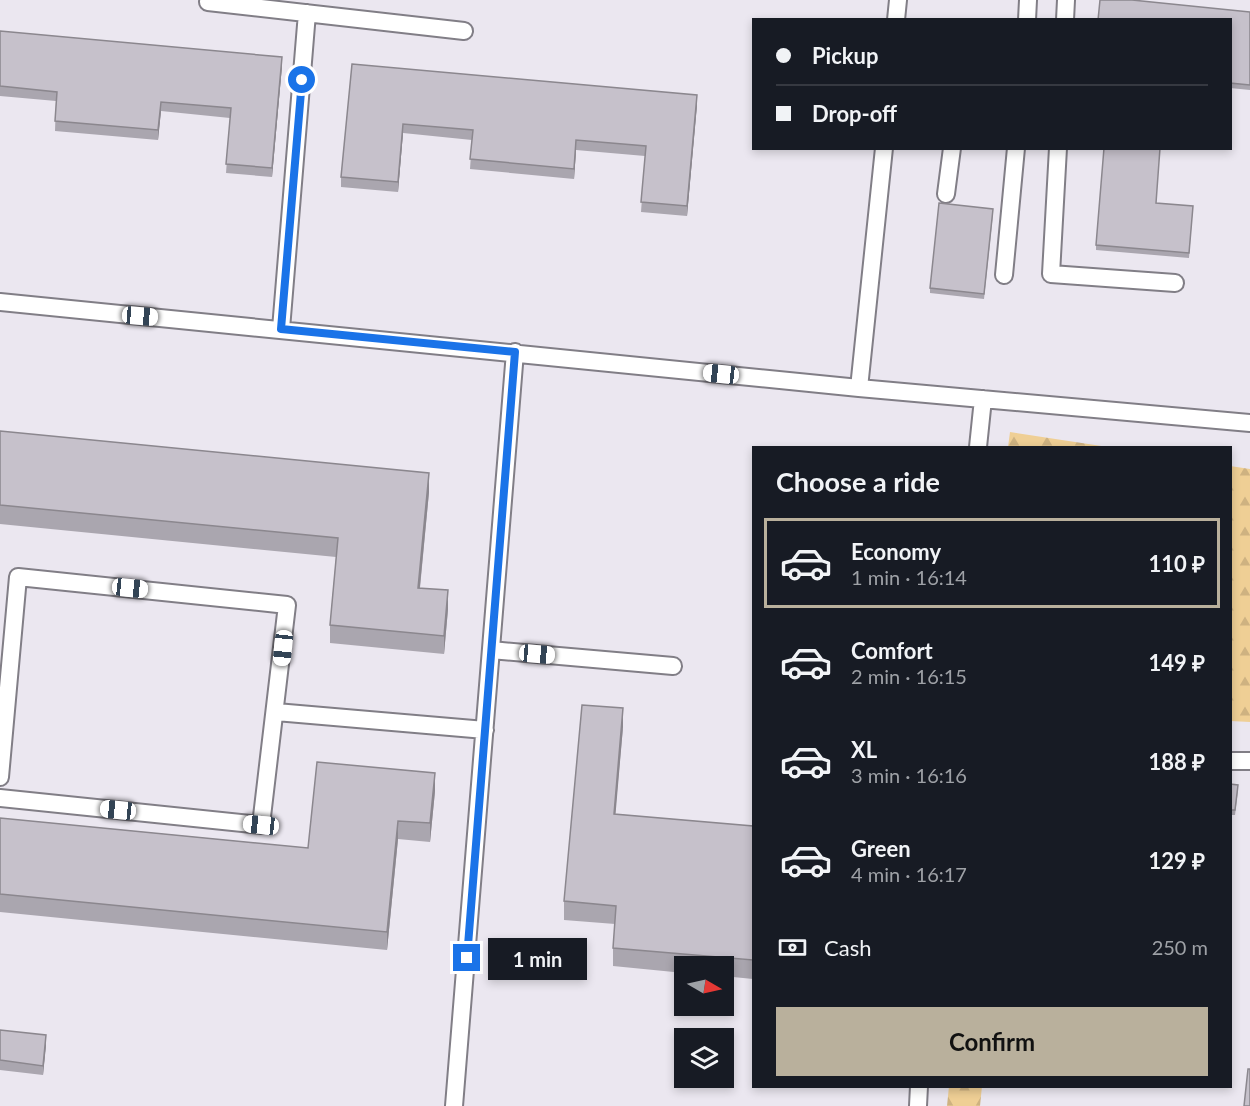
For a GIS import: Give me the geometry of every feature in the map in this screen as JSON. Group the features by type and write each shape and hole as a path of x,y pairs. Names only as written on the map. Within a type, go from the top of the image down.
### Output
{"lane":[{"path":"896,18 898,0"},
{"path":"1027,18 1029,0"},
{"path":"1065,18 1066,0"},
{"path":"208,2 464,31"},
{"path":"281,329 307,13"},
{"path":"859,388 884,150"},
{"path":"946,194 952,150"},
{"path":"1004,275 1016,150"},
{"path":"1058,150 1051,274 1175,282"},
{"path":"0,302 859,388 1250,423"},
{"path":"454,1106 515,352"},
{"path":"978,446 983,399"},
{"path":"0,777 18,577 287,605 261,825 0,798"},
{"path":"491,650 673,666"},
{"path":"276,712 485,730"},
{"path":"1232,760 1250,761"},
{"path":"918,1106 919,1088"}],"green space":[{"path":"1010,432 1101,446 1008,446"},
{"path":"1232,466 1250,469 1250,722 1232,721"},
{"path":"949,1088 982,1088 980,1106 947,1106"}],"building":[{"path":"1100,0 1132,0 1250,12 1250,85 1232,83 1232,18 1098,18"},
{"path":"0,31 282,57 272,168 226,164 231,108 161,102 158,130 55,121 57,92 0,86"},
{"path":"352,64 697,95 687,206 641,202 646,146 576,140 574,169 470,159 473,130 403,124 398,182 341,177"},
{"path":"1104,150 1160,150 1156,203 1193,206 1189,253 1096,245"},
{"path":"939,203 993,209 984,294 930,288"},
{"path":"0,431 429,473 418,588 448,590 444,636 330,625 338,538 0,505"},
{"path":"582,705 623,708 614,814 752,826 752,960 734,958 734,956 706,956 613,948 616,906 564,901"},
{"path":"317,762 435,773 430,823 398,821 387,932 0,894 0,818 308,848"},
{"path":"1232,784 1238,785 1235,810 1232,810"},
{"path":"0,1030 46,1035 43,1066 0,1060"},
{"path":"1248,1069 1250,1069 1250,1106 1244,1106"}],"route":[{"path":"302,80 281,329 515,352 467,958"}]}
